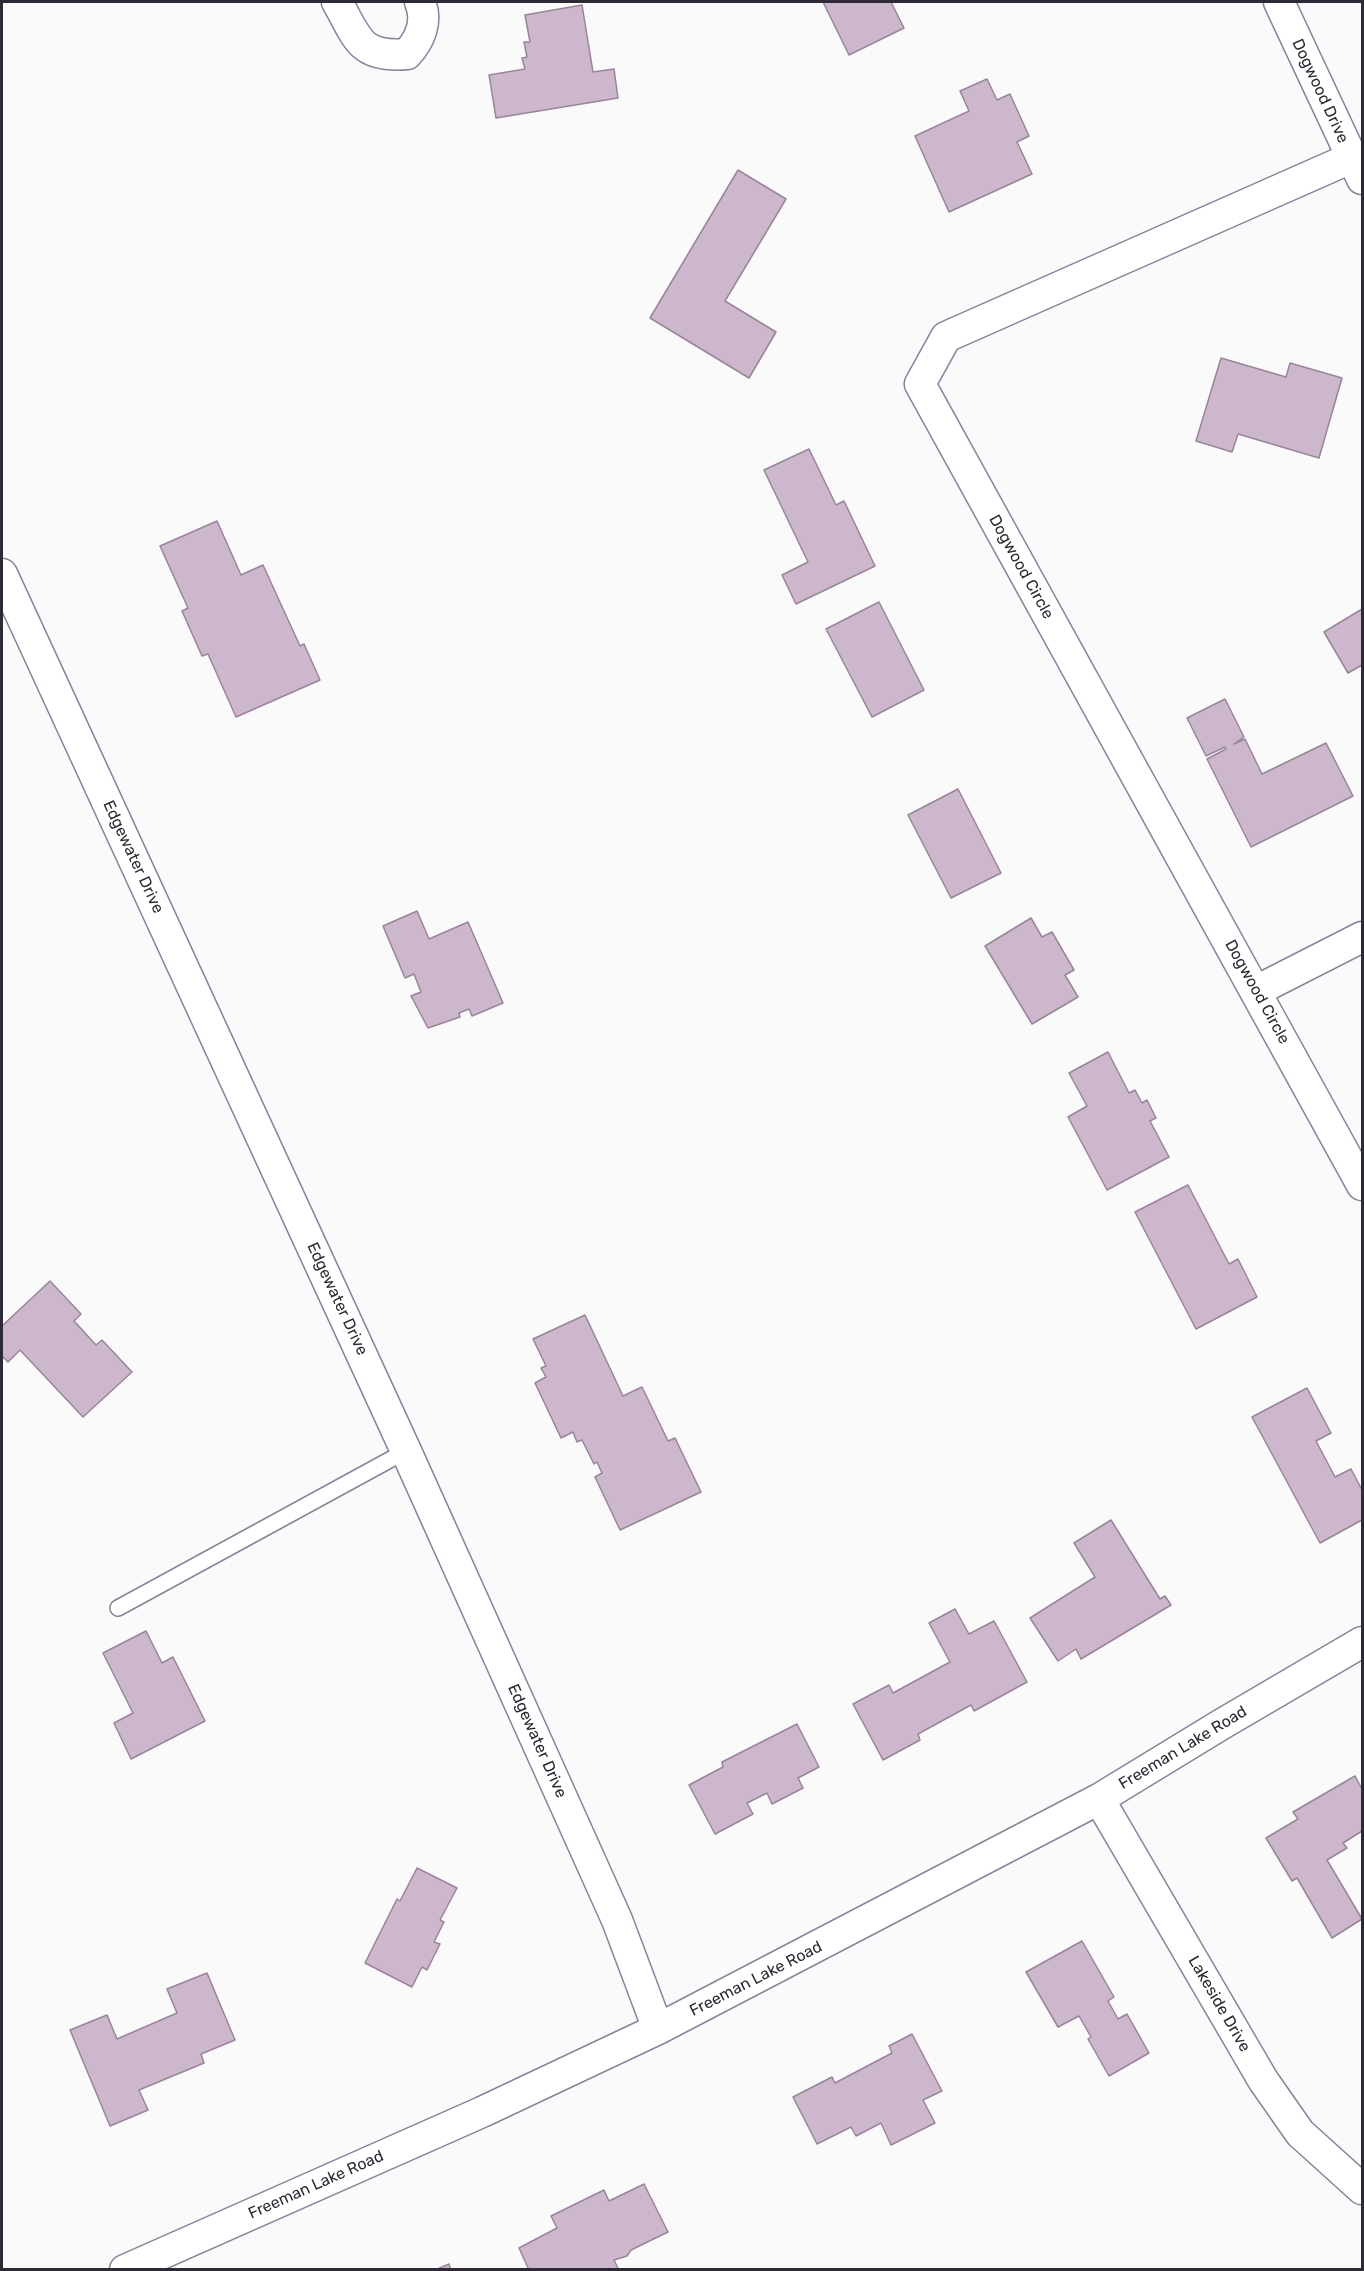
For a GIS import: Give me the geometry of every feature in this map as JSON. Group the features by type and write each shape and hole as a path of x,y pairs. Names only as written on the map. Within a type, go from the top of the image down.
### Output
{"street":[{"path":"338,2 360,43 374,53 390,55 406,54 416,44 424,12 420,2"},
{"name":"Dogwood Drive","path":"1279,2 1357,169"},
{"name":"Dogwood Circle","path":"1357,169 946,337 920,384 1362,1185"},
{"name":"Edgewater Drive","path":"2,574 406,1451 617,1920 658,2029"},
{"path":"1256,991 1362,937"},
{"name":"Freeman Lake Road","path":"125,2270 482,2112 658,2029 1099,1799 1362,1642"},
{"name":"Lakeside Drive","path":"1099,1799 1263,2080 1300,2133 1362,2189"}],"lane":[{"path":"118,1608 406,1451"}],"building":[{"path":"823,2 891,2 904,28 849,55"},
{"path":"582,5 593,72 614,69 618,98 496,118 489,75 525,69 522,58 527,57 524,42 530,42 525,15"},
{"path":"987,79 997,100 1010,94 1029,136 1017,142 1032,174 949,212 915,136 969,111 960,91"},
{"path":"738,170 786,199 725,301 776,332 749,378 650,318"},
{"path":"1221,358 1286,377 1290,363 1342,378 1319,458 1238,434 1232,452 1196,441"},
{"path":"809,449 836,505 844,501 875,566 796,604 782,575 808,562 764,470"},
{"path":"217,521 241,575 263,565 300,646 304,644 320,680 236,717 208,654 202,656 182,611 188,608 160,546"},
{"path":"879,602 924,690 872,717 826,629"},
{"path":"1362,609 1362,665 1348,673 1324,632"},
{"path":"1225,699 1244,737 1234,744 1245,739 1262,774 1326,743 1353,796 1251,847 1207,759 1226,749 1225,747 1206,756 1187,718"},
{"path":"958,789 1001,873 951,898 908,815"},
{"path":"417,911 429,939 468,922 503,1003 472,1016 469,1009 459,1013 460,1017 428,1028 411,996 421,992 414,974 405,978 383,926"},
{"path":"1031,918 1042,937 1052,932 1074,970 1065,975 1078,997 1032,1024 985,946"},
{"path":"1108,1052 1129,1093 1135,1090 1142,1103 1147,1100 1156,1118 1150,1121 1169,1157 1107,1190 1068,1117 1087,1106 1069,1073"},
{"path":"1188,1185 1229,1264 1238,1259 1257,1297 1196,1329 1135,1212"},
{"path":"50,1281 81,1314 74,1321 96,1345 102,1340 132,1372 83,1417 20,1350 8,1362 2,1356 2,1326"},
{"path":"585,1315 623,1396 642,1387 668,1441 675,1438 701,1492 620,1530 595,1477 602,1473 597,1462 594,1464 582,1440 577,1442 573,1432 561,1438 535,1383 546,1377 541,1368 546,1366 533,1339"},
{"path":"1307,1388 1331,1433 1316,1441 1335,1477 1351,1469 1362,1490 1362,1520 1320,1543 1252,1417"},
{"path":"1111,1520 1160,1599 1165,1596 1171,1605 1081,1659 1076,1649 1058,1661 1030,1618 1095,1577 1074,1543"},
{"path":"955,1609 969,1634 994,1621 1027,1682 974,1711 971,1705 918,1734 920,1740 883,1760 853,1704 889,1685 893,1693 950,1662 929,1623"},
{"path":"146,1631 162,1663 173,1657 205,1721 131,1759 114,1723 133,1713 103,1653"},
{"path":"797,1724 819,1767 798,1778 803,1788 772,1804 767,1793 747,1803 753,1814 715,1834 689,1785 723,1767 722,1762"},
{"path":"1355,1776 1362,1789 1362,1831 1343,1843 1347,1848 1327,1860 1362,1919 1332,1938 1297,1878 1292,1881 1266,1838 1298,1819 1293,1812"},
{"path":"417,1868 457,1888 440,1920 444,1922 434,1942 440,1944 427,1970 422,1967 412,1987 365,1963 397,1899 400,1901"},
{"path":"1082,1941 1114,1997 1108,2001 1118,2019 1127,2014 1149,2053 1109,2076 1088,2039 1091,2037 1079,2016 1058,2027 1026,1972"},
{"path":"207,1973 235,2040 201,2054 204,2063 139,2090 148,2110 110,2126 70,2030 107,2015 117,2039 177,2013 167,1989"},
{"path":"912,2034 942,2091 923,2100 935,2123 891,2145 881,2123 856,2136 851,2127 817,2144 793,2097 832,2077 835,2083 892,2053 889,2046"},
{"path":"644,2184 668,2232 631,2250 627,2256 614,2260 619,2270 529,2270 519,2248 557,2228 551,2216 604,2190 609,2201"},
{"path":"449,2264 451,2270 435,2270"}]}
